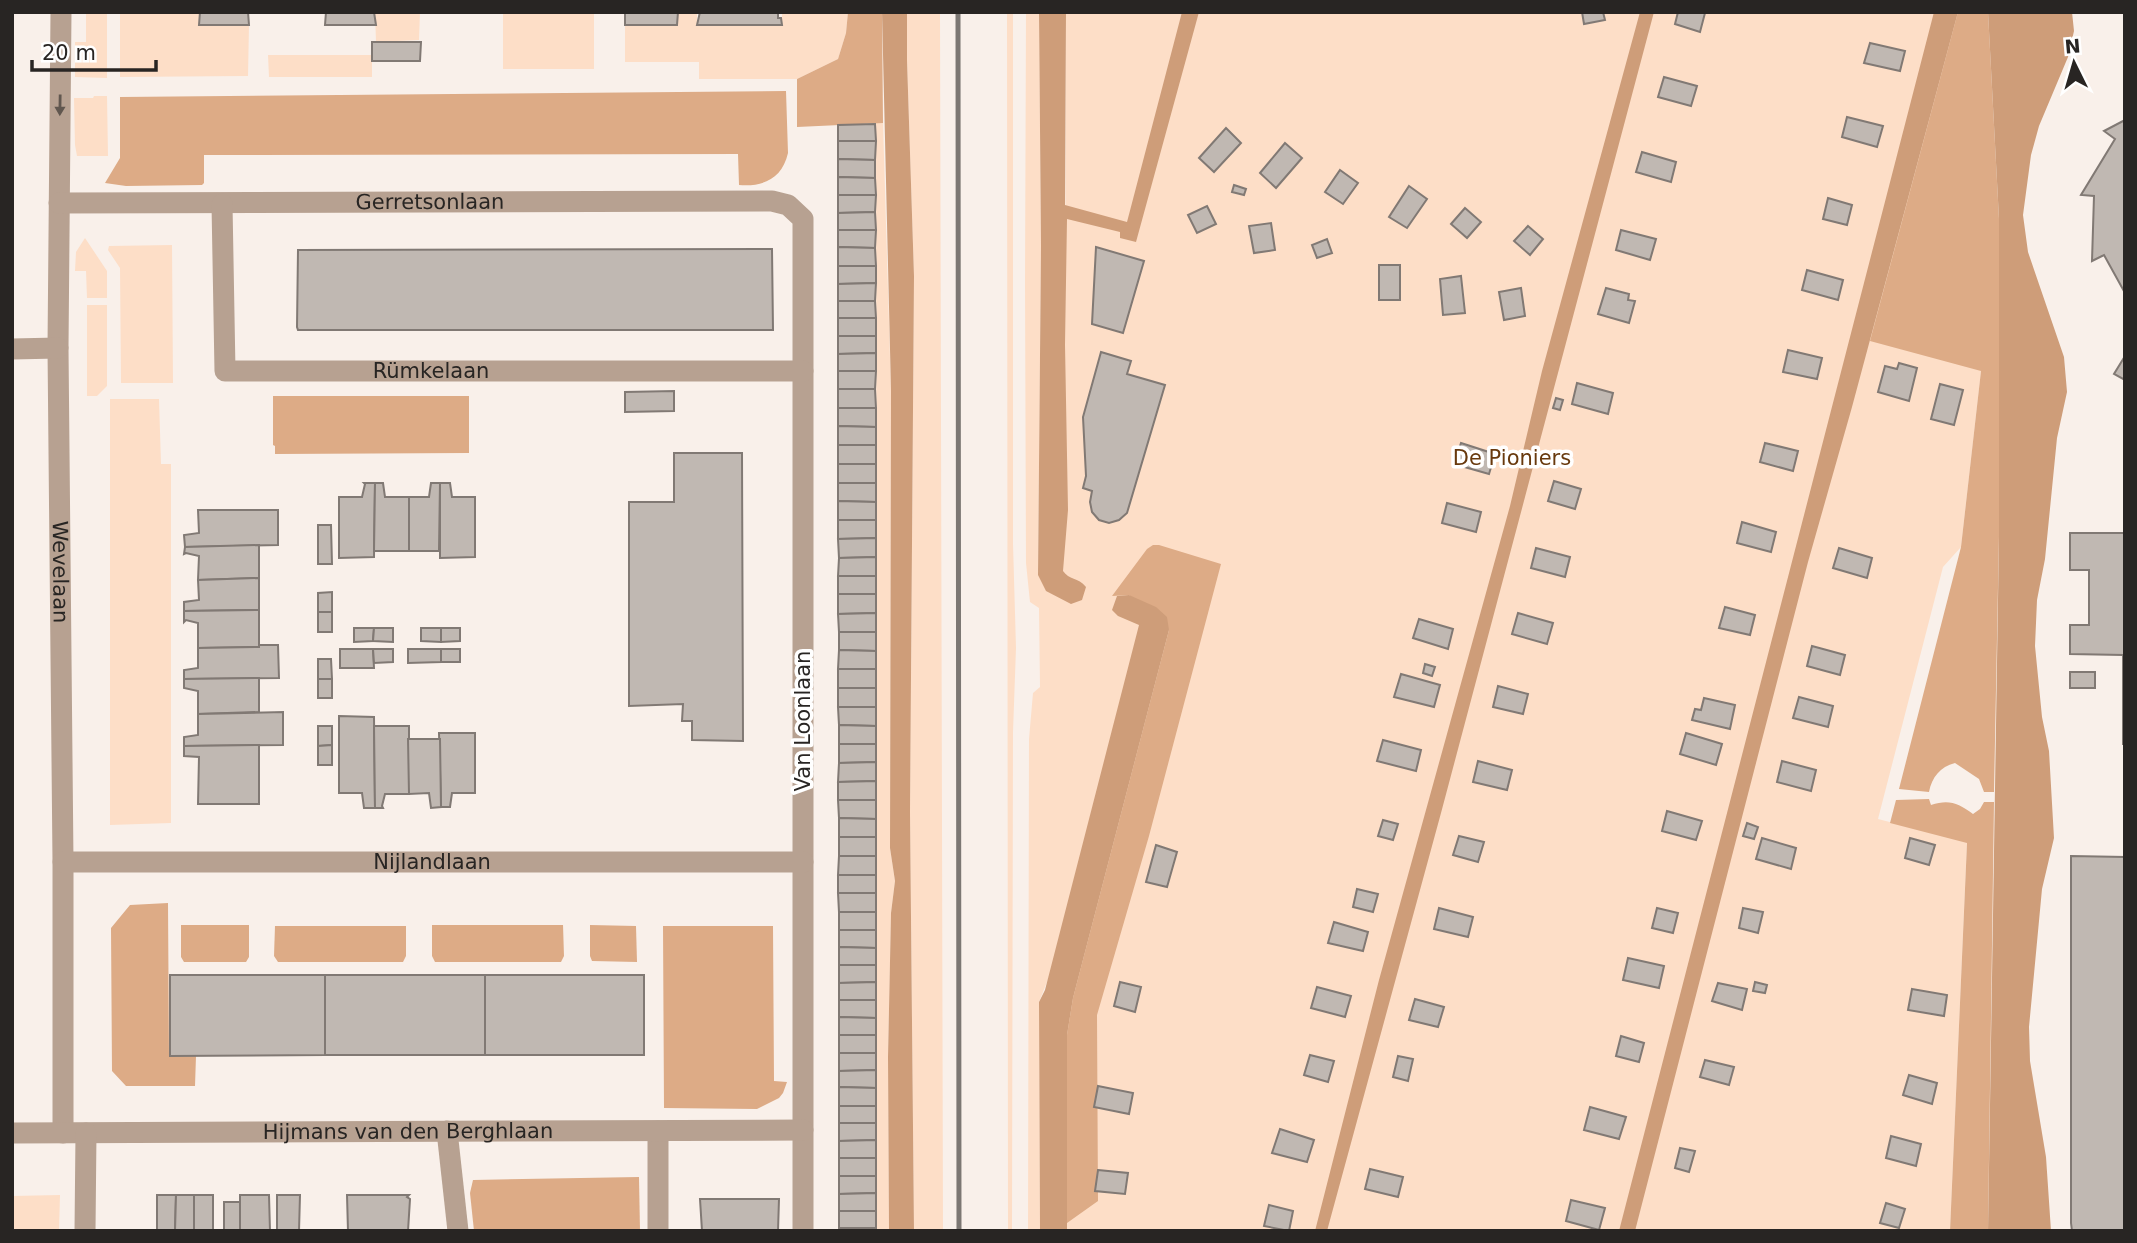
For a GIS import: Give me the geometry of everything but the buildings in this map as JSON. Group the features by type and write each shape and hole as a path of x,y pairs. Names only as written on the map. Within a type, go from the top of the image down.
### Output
{"street":[{"name":"Wevelaan","path":"61,12 58,348 63,1133"},
{"name":"Gerretsonlaan","path":"59,203 772,201 789,205 798,212"},
{"name":"Rümkelaan","path":"222,204 225,370 803,371"},
{"name":"Van Loonlaan","path":"798,212 803,219 803,1231"},
{"path":"12,349 58,348"},
{"name":"Nijlandlaan","path":"63,862 803,862"},
{"name":"Hijmans van den Berghlaan","path":"12,1133 803,1130"},
{"path":"658,1131 658,1231"},
{"path":"447,1132 458,1231"},
{"path":"85,1231 86,1133"}],"green space":[{"path":"86,12 107,12 107,78 75,77 75,42 86,42"},
{"path":"120,12 200,12 200,25 249,25 248,76 120,77"},
{"path":"375,12 420,12 419,40 376,42"},
{"path":"503,12 594,12 594,69 503,69"},
{"path":"678,12 697,12 697,25 782,26 782,12 848,12 846,33 838,59 797,79 699,79 699,62 625,62 625,25 678,25"},
{"path":"907,12 940,12 943,1231 914,1231 910,812 914,276"},
{"path":"1007,12 1013,12 1013,544 1016,648 1013,732 1012,1231 1008,1231"},
{"name":"De Pioniers","path":"1026,12 1039,12 1041,246 1038,575 1065,345 1066,12 1988,12 1981,371 1961,547 1943,567 1878,819 1967,842 1950,1231 1067,1231 1067,1035 1049,977 1039,1002 1040,1231 1028,1231 1029,739 1033,693 1040,687 1039,608 1030,602 1026,563"},
{"path":"268,55 372,55 372,77 269,77"},
{"path":"107,96 108,156 77,156 74,98"},
{"path":"876,123 883,123 891,391 890,848 895,881 891,913 888,1057 889,1231 877,1231"},
{"path":"85,238 107,271 107,298 87,298 86,271 75,271 76,252"},
{"path":"172,245 173,383 121,383 120,268 108,250 109,246"},
{"path":"87,305 107,305 107,386 97,396 87,396"},
{"path":"110,399 159,399 161,464 171,464 171,823 110,825"},
{"path":"60,1195 59,1231 12,1231 12,1196"}],"shaded area":[{"path":"848,12 882,12 883,123 797,127 797,79 838,59 846,33"},
{"path":"882,12 907,12 914,276 910,812 914,1231 889,1231 888,1057 891,913 895,881 890,848 891,391"},
{"path":"1039,12 1066,12 1065,205 1127,222 1182,12 1199,12 1136,242 1120,238 1120,232 1067,219 1065,345 1068,510 1063,571 1086,587 1082,600 1071,604 1046,591 1038,575 1041,246"},
{"path":"1640,12 1654,12 1441,813 1327,1231 1315,1231 1379,980 1510,506 1542,371"},
{"path":"1934,12 1958,12 1808,562 1635,1231 1619,1231"},
{"path":"1958,12 1988,12 1999,219 1999,536 1994,792 1984,792 1979,779 1955,763 1938,773 1929,792 1899,789 1961,547 1981,371 1870,341"},
{"path":"1988,12 2072,12 2074,31 2068,57 2039,126 2031,155 2023,215 2028,252 2064,357 2067,392 2057,438 2045,559 2037,600 2035,646 2042,717 2049,751 2054,838 2042,889 2029,1027 2030,1061 2046,1157 2051,1231 1988,1231 1999,536 1999,219"},
{"path":"786,91 788,153 776,175 756,184 739,185 738,154 204,155 202,185 126,186 105,183 120,158 120,97"},
{"path":"273,396 469,396 469,453 275,454"},
{"path":"1153,545 1221,564 1149,836 1097,1015 1098,1201 1067,1223 1067,1035 1073,998 1169,630 1129,595 1112,596 1147,549"},
{"path":"1129,595 1156,607 1167,617 1169,630 1073,998 1067,1035 1067,1231 1040,1231 1039,1002 1045,990 1139,625 1118,616 1112,610 1117,596"},
{"path":"1929,799 1931,805 1953,803 1973,814 1984,802 1994,802 1988,1231 1950,1231 1967,843 1890,823 1896,800"},
{"path":"168,903 169,1055 196,1056 195,1086 126,1086 112,1071 111,928 130,905"},
{"path":"181,925 249,925 249,957 246,962 184,962 181,957"},
{"path":"432,925 563,925 564,956 561,962 435,962 432,956"},
{"path":"590,925 636,926 637,962 592,961"},
{"path":"275,926 406,926 406,956 403,962 278,962 274,956"},
{"path":"663,926 773,926 774,1081 787,1082 779,1098 757,1109 664,1108"},
{"path":"639,1177 640,1231 474,1231 470,1193 473,1180"}],"railway":[{"path":"958,12 959,1231"}]}
